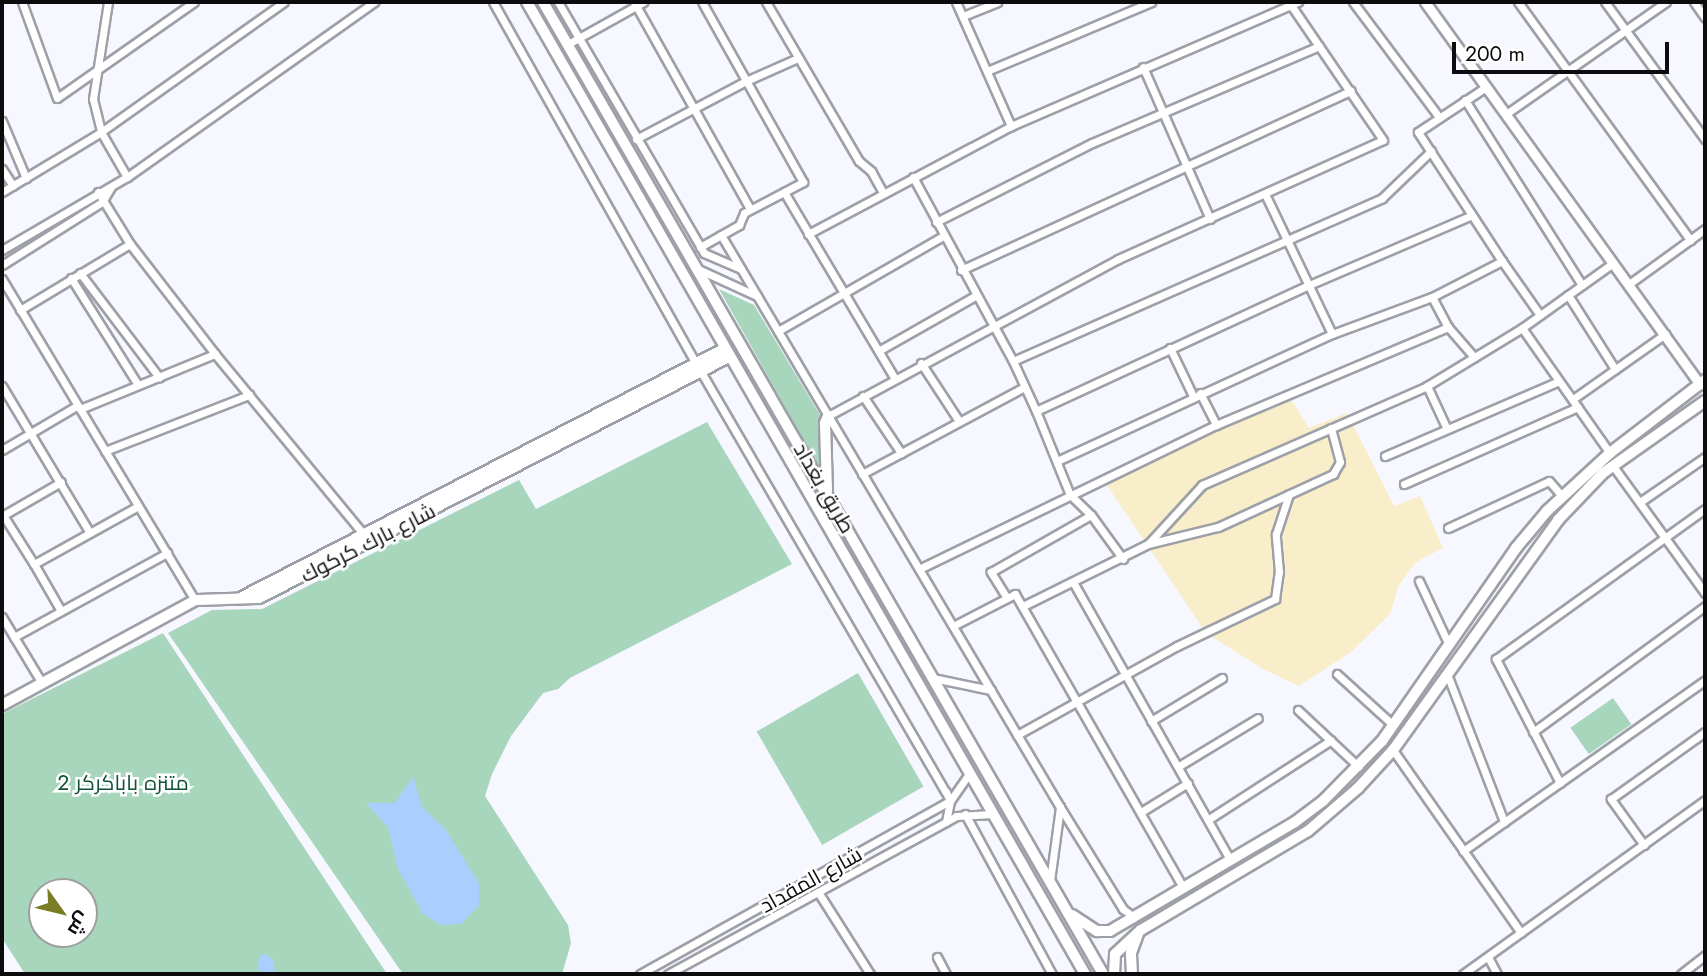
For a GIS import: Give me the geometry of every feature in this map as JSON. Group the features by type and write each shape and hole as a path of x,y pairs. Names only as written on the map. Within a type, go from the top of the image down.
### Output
{"main road":[{"name":"طريق بغداد","path":"527,2 1085,974"},
{"name":"طريق بغداد","path":"543,2 573,41 698,269 1103,974"},
{"path":"238,599 727,353"},
{"name":"شارع بارك كركوك","path":"2,705 195,600 259,598 699,369"},
{"path":"1068,912 1090,928 1104,932 1295,822 1323,801 1359,766 1393,725 1516,548 1562,496 1610,453 1703,382"},
{"path":"1114,974 1115,954 1141,930 1308,831 1358,788 1393,750 1558,520 1613,467 1705,401"},
{"path":"827,494 825,423 828,416"},
{"path":"854,572 868,564"},
{"path":"1483,595 1496,604"},
{"path":"1134,917 1141,930"},
{"path":"1132,974 1133,944 1141,930"}],"street":[{"path":"22,2 57,97 194,2"},
{"path":"108,2 93,99 101,132 127,177"},
{"path":"2,192 101,132 284,2"},
{"path":"2,250 98,191 127,177 374,2"},
{"path":"493,2 699,369 950,801 946,821"},
{"path":"558,2 573,41 704,253 742,269"},
{"path":"700,247 739,225 744,213 750,209 803,182 702,2"},
{"path":"766,2 859,161 871,171 883,193"},
{"path":"956,2 1011,127"},
{"path":"963,16 997,2"},
{"path":"987,71 1151,2"},
{"path":"1353,2 1439,117"},
{"path":"1425,2 1613,263 1703,382"},
{"path":"1518,2 1690,240"},
{"path":"1605,2 1705,139"},
{"path":"1506,114 1666,2"},
{"path":"1694,2 1705,18"},
{"path":"573,41 638,3 750,209"},
{"path":"808,234 1011,127 1143,67 1295,3 1383,141 1118,259 894,377 828,416"},
{"path":"936,222 1092,142 1320,46"},
{"path":"636,139 694,107 798,58"},
{"path":"1143,67 1210,219"},
{"path":"1486,87 1419,132 1540,316"},
{"path":"961,270 1351,91"},
{"path":"1465,100 1582,285"},
{"path":"2,121 26,178"},
{"path":"1013,360 1148,298 1382,198 1431,151"},
{"path":"2,169 13,186"},
{"path":"913,177 975,296 1013,360 1070,495 1091,515 1124,559"},
{"path":"2,265 102,202 112,186"},
{"path":"98,191 102,202 130,244 215,354 364,535"},
{"path":"784,192 894,377"},
{"path":"1265,194 1332,334"},
{"path":"1036,411 1309,285 1472,215"},
{"path":"1629,284 1705,229"},
{"path":"721,235 1060,807 1123,909 1134,917"},
{"path":"778,331 943,236"},
{"path":"20,310 130,244"},
{"path":"1057,461 1332,334 1432,297 1502,261"},
{"path":"1023,606 1124,559 1148,544 1202,485 1427,386 1522,328 1613,263"},
{"path":"698,269 758,296"},
{"path":"80,273 159,377"},
{"path":"71,278 138,385"},
{"path":"3,283 195,600"},
{"path":"1568,295 1615,369"},
{"path":"880,350 975,296"},
{"path":"1432,297 1448,327 1474,357"},
{"path":"919,569 1216,425 1448,327"},
{"path":"1522,328 1610,453"},
{"path":"1573,399 1665,334"},
{"path":"1170,348 1216,425"},
{"path":"2,450 79,407 215,354"},
{"path":"921,363 959,421"},
{"path":"1385,456 1559,381"},
{"path":"2,386 90,533"},
{"path":"1427,386 1447,429"},
{"path":"862,474 1024,387"},
{"path":"105,451 249,395"},
{"path":"863,396 901,453"},
{"path":"1404,484 1578,407"},
{"path":"1148,544 1218,527 1334,474 1340,462 1331,428"},
{"path":"1640,502 1705,457"},
{"path":"1613,467 1705,593"},
{"path":"1448,528 1549,481 1562,496"},
{"path":"61,482 3,515 61,611"},
{"path":"1017,734 1126,673 1275,599 1279,572 1276,534 1289,494"},
{"path":"34,564 138,506"},
{"path":"1560,783 1496,659 1705,509"},
{"path":"1007,598 991,572 1091,515"},
{"path":"14,637 167,553"},
{"path":"1419,581 1450,645"},
{"path":"1073,582 1209,818 1230,860"},
{"path":"953,626 1015,594 1183,887"},
{"path":"1533,732 1705,606"},
{"path":"2,617 42,683"},
{"path":"1337,674 1393,725"},
{"path":"1447,674 1504,822"},
{"path":"933,678 991,690"},
{"path":"1152,721 1222,678"},
{"path":"1464,851 1705,680"},
{"path":"1298,710 1359,766"},
{"path":"1179,766 1258,718"},
{"path":"1644,845 1611,799 1705,732"},
{"path":"1209,818 1331,740"},
{"path":"1393,750 1521,933"},
{"name":"شارع المقداد","path":"640,974 950,801 970,772"},
{"path":"1141,812 1188,783"},
{"path":"1463,974 1705,800"},
{"path":"1050,881 1060,807"},
{"path":"965,814 1052,974"},
{"name":"شارع المقداد","path":"668,974 946,821 965,814 993,814"},
{"path":"818,892 870,974"},
{"path":"1681,974 1705,955"},
{"path":"937,957 947,974"},
{"path":"1488,957 1497,974"}],"green space":[{"path":"719,289 754,305 820,415 820,469"},
{"path":"707,422 792,564 570,678 558,689 543,693 511,736 492,774 485,796 568,925 571,943 562,974 403,974 168,633 212,610 262,609 519,480 536,509"},
{"name":"متنزه باباكركر 2","path":"163,633 387,974 25,974 2,938 2,714"},
{"path":"858,673 924,786 822,845 757,732"},
{"path":"1613,698 1631,724 1589,754 1570,728"}],"sand":[{"path":"1291,399 1309,428 1347,413 1394,506 1420,496 1443,548 1416,562 1399,585 1390,614 1351,652 1299,686 1263,669 1206,633 1104,481"}],"water":[{"path":"413,777 422,807 445,829 479,883 479,905 461,924 441,925 423,914 398,869 388,827 366,803 395,803"},
{"path":"266,954 273,960 275,974 258,970 259,957"}]}
